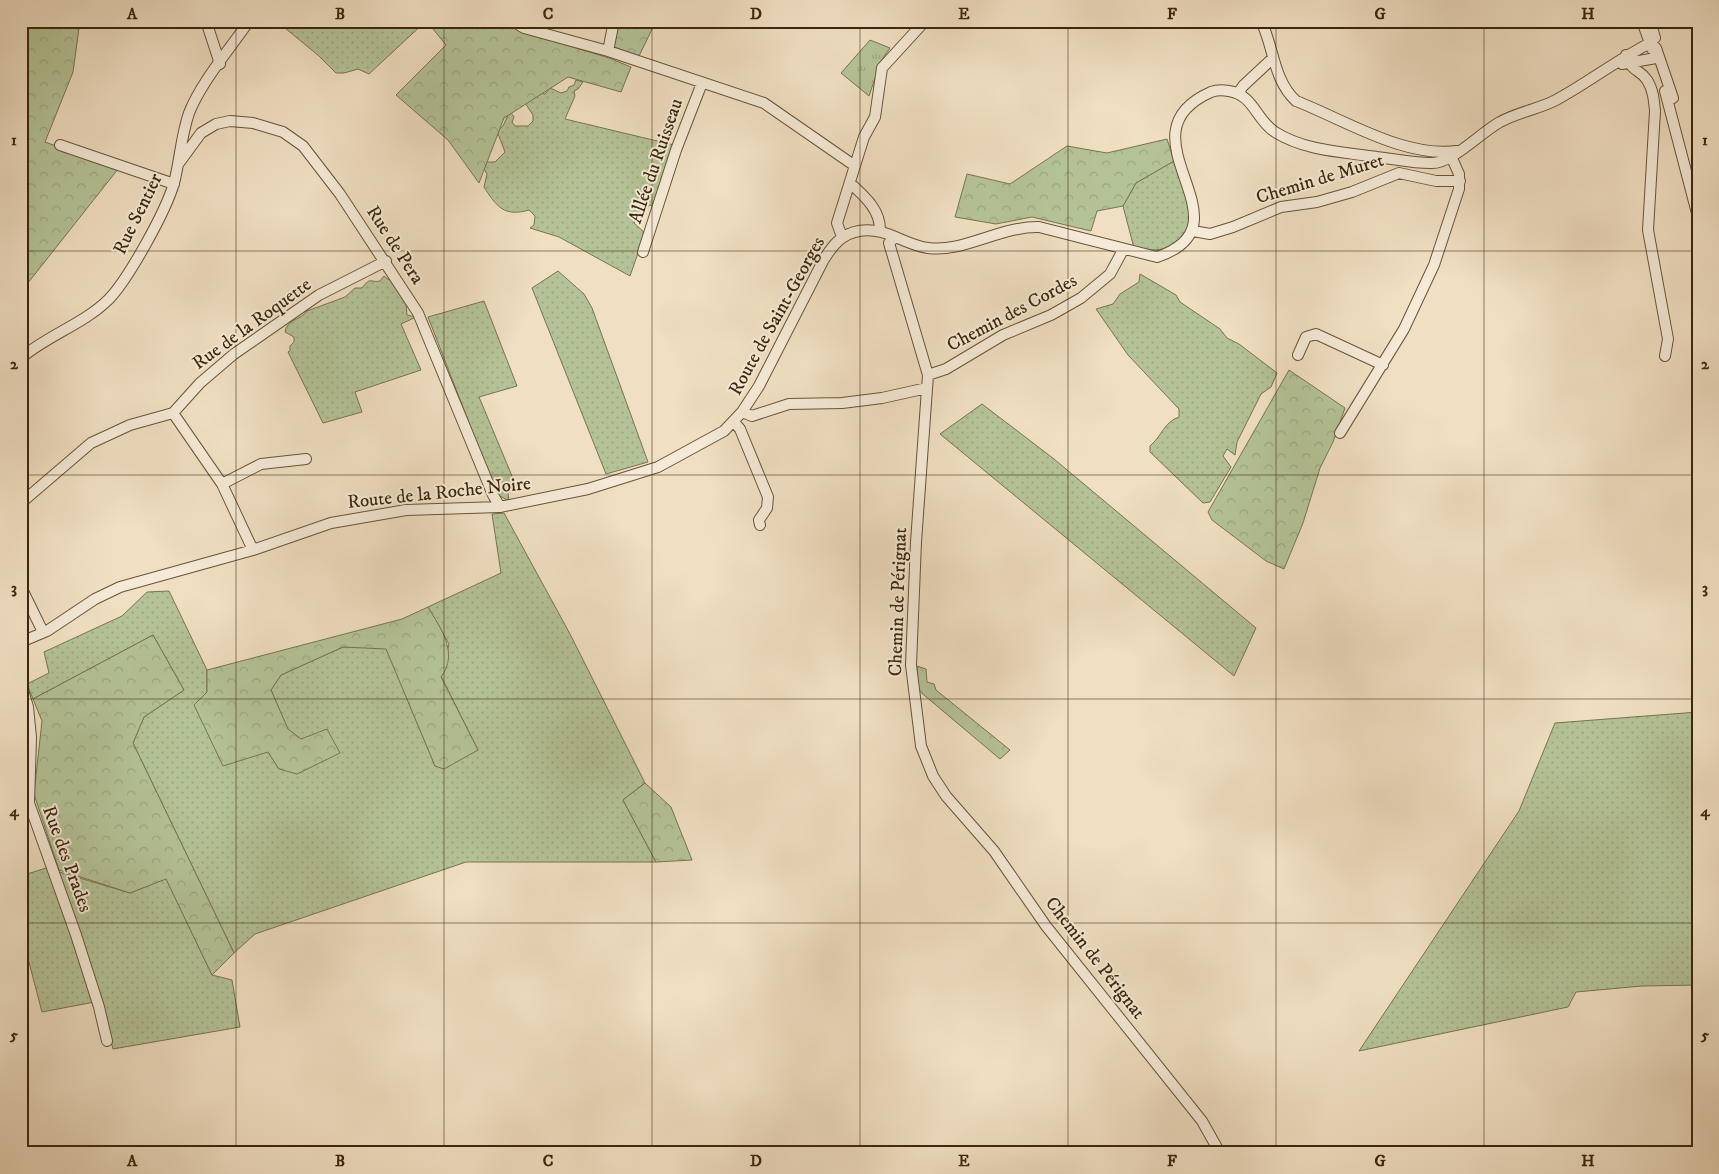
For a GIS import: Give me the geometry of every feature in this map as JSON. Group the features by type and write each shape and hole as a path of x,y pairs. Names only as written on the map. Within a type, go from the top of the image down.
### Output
{"street":[{"path":"206,21 220,64"},
{"name":"Rue Sentier","path":"21,358 92,314 109,299 121,284 145,245 174,184 190,112 250,21"},
{"path":"513,21 524,28 608,51 764,103 854,166"},
{"path":"608,51 614,21"},
{"path":"925,21 882,68 879,79 877,111 864,137 837,223 842,237 861,230 880,230 928,248 946,248 1021,227 1040,228 1157,257 1170,252 1193,231 1194,213 1174,136 1176,124 1184,111 1199,98 1213,91 1239,92 1248,98 1274,132 1320,149 1431,164 1455,154 1502,121 1554,101 1612,67 1654,48"},
{"path":"1261,21 1281,80 1288,94 1296,101 1404,147 1455,154"},
{"path":"1642,21 1673,98 1698,215"},
{"path":"1650,21 1654,48 1698,215"},
{"path":"1628,59 1654,48"},
{"path":"1239,92 1273,58"},
{"path":"1628,59 1630,66 1646,78 1653,95 1655,111 1648,230 1668,339 1665,356"},
{"path":"1646,78 1660,71"},
{"name":"Allée du Ruisseau","path":"643,252 676,150 702,83"},
{"name":"Rue de Pera","path":"179,163 201,134 216,124 230,120 253,123 283,132 303,146 340,194 386,261 418,313 493,495 500,507"},
{"path":"60,145 174,184"},
{"path":"1340,433 1383,365 1416,307 1434,265 1460,181 1455,154"},
{"name":"Chemin de Muret","path":"1193,231 1210,234 1281,207 1317,202 1352,192 1400,173 1436,180 1460,181"},
{"path":"850,183 871,203 880,222 880,230"},
{"name":"Route de Saint-Georges","path":"742,412 759,386 823,261 842,237"},
{"name":"Chemin de Pérignat","path":"895,237 889,243 928,376 911,666 921,746 933,776 946,796 994,851 1046,926 1202,1121 1220,1153"},
{"name":"Chemin des Cordes","path":"928,376 946,369 1003,335 1051,315 1080,298 1110,274 1123,250"},
{"name":"Rue de la Roquette","path":"173,413 200,383 234,354 319,295 386,261"},
{"path":"1298,355 1306,337 1316,334 1383,365"},
{"path":"742,412 752,416 789,404 882,398 927,388"},
{"name":"Route de la Roche Noire","path":"21,642 43,632 95,599 120,587 253,550 331,523 381,513 500,507 634,476 680,456 724,431 742,412"},
{"path":"21,503 101,437 130,425 173,413 222,484 253,550"},
{"path":"734,422 740,429 768,497 767,508 758,520 760,525"},
{"path":"222,484 260,464 306,459"},
{"path":"21,587 43,632"},
{"name":"Rue des Prades","path":"21,684 28,707 31,737 29,803 76,936 99,1007 107,1041"}],"green space":[{"path":"21,21 80,21 73,72 45,142 118,169 24,288 21,284"},
{"path":"289,21 426,21 369,74 358,69 336,73 285,28"},
{"path":"434,21 505,21 521,31 609,58 631,67 621,92 568,77 504,118 479,183 448,140 396,95 446,45 433,29"},
{"path":"619,21 656,21 639,56 614,47"},
{"path":"870,40 890,48 881,61 869,96 841,73"},
{"path":"576,80 583,82 574,91 575,96 565,119 674,145 655,207 650,205 636,216 634,223 645,233 630,276 559,237 530,228 534,225 535,216 529,210 513,212 502,209 484,187 487,174 484,169 487,162 495,162 505,152 497,131 503,126 510,111 514,117 512,122 515,126 528,126 533,121 533,115 525,103 540,93 545,94 550,88 561,93 567,91 569,87 574,85"},
{"path":"1167,139 1174,161 1136,183 1123,206 1097,211 1091,231 1032,217 996,224 955,217 967,174 1010,184 1067,146 1107,153"},
{"path":"1174,161 1189,207 1189,228 1183,236 1166,248 1152,250 1134,248 1123,206 1136,183"},
{"path":"558,271 584,294 592,308 648,462 606,474 532,288"},
{"path":"1140,274 1176,295 1180,302 1220,329 1227,338 1239,344 1277,373 1271,387 1261,394 1237,442 1235,455 1227,449 1223,456 1231,467 1210,502 1203,503 1150,452 1150,446 1166,426 1179,417 1179,409 1128,355 1096,309 1113,304 1120,294 1139,282"},
{"path":"384,276 389,280 391,278 406,304 407,315 416,317 401,324 421,370 355,392 362,412 323,423 288,352 294,342 294,337 285,332 286,328 288,324 307,311 345,297 355,288 362,288 369,281 380,281"},
{"path":"484,301 517,386 479,397 517,488 508,493 509,501 498,495 494,487 428,317"},
{"path":"1289,370 1345,408 1333,442 1320,468 1303,523 1284,569 1266,561 1212,520 1208,512"},
{"path":"982,404 1054,459 1256,628 1234,676 940,434"},
{"path":"504,513 570,634 645,783 623,800 656,862 466,862 255,934 234,953 133,743 144,717 184,690 153,635 33,699 27,684 49,673 44,652 122,616 147,592 169,591 207,670 207,692 268,752 279,769 301,739 288,730 271,690 281,675 343,647 386,648 435,766 478,750 441,676 449,644 428,607 501,573 492,514"},
{"path":"428,607 443,632 448,650 446,668 441,677 478,750 444,769 435,766 386,649 343,647 281,675 271,690 288,729 301,739 327,729 340,753 297,774 279,769 268,752 223,766 194,705 207,692 207,670 402,619"},
{"path":"153,635 184,690 144,717 133,743 234,953 212,975 166,879 130,893 59,870 34,794 42,721 33,699"},
{"path":"917,666 926,669 927,682 934,684 936,690 1010,750 1000,759 918,690"},
{"path":"1698,712 1698,985 1642,986 1576,992 1568,1007 1359,1051 1519,811 1555,723"},
{"path":"645,783 671,807 692,860 656,862 623,800"},
{"path":"46,868 130,893 166,878 212,975 232,980 240,1027 113,1049 100,1001 42,1012 25,947 21,947 21,876"}]}
